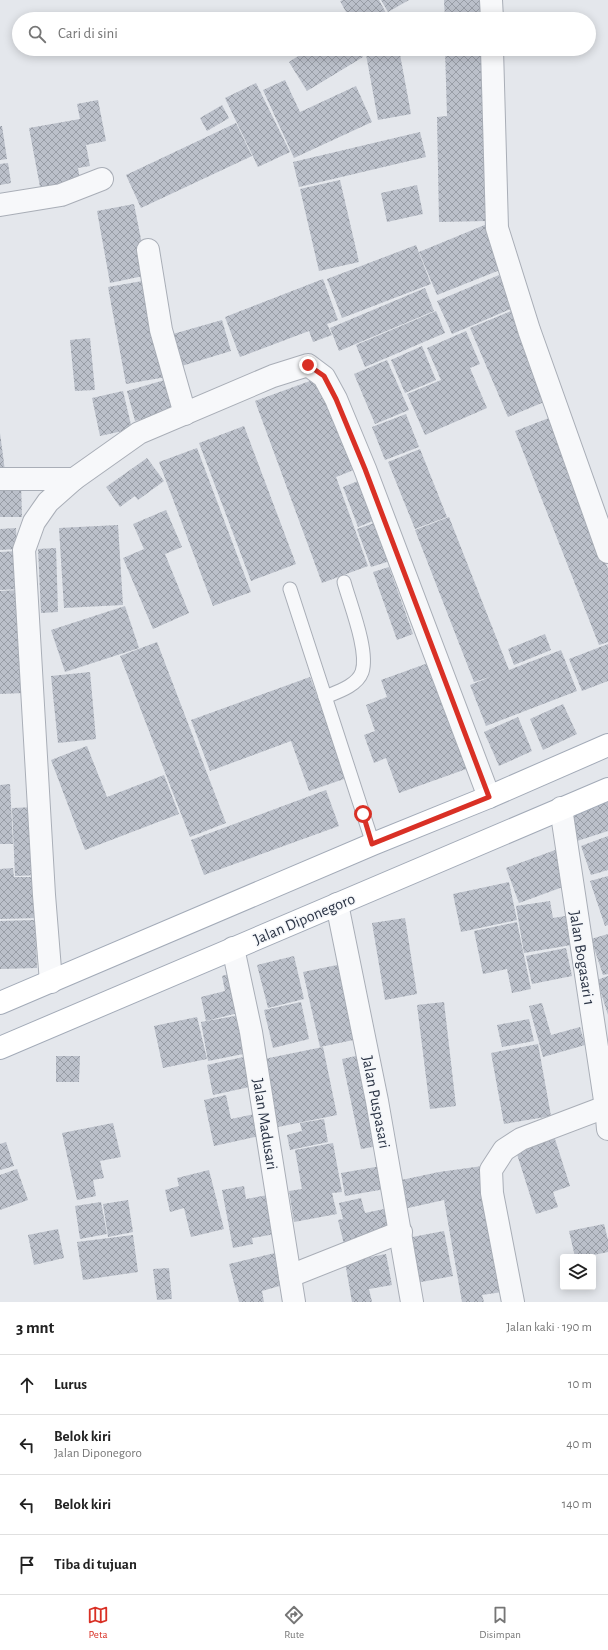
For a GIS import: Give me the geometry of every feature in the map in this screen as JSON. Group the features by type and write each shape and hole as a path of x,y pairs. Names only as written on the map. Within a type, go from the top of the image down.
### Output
{"main road":[{"path":"0,1003 372,844 489,797 608,745"},
{"name":"Jalan Diponegoro","path":"0,1048 608,789"}],"street":[{"path":"491,0 492,12"},
{"path":"492,56 497,228 529,330 608,552"},
{"path":"0,205 61,194 102,179"},
{"path":"148,250 161,330 185,414"},
{"path":"51,982 44,895 24,550 34,522 48,502 74,478 139,433 273,376 294,368 308,365 324,376 336,399 365,469 489,797"},
{"path":"0,479 74,478"},
{"name":"Jalan Bogasari 1","path":"561,808 607,1106 608,1129"},
{"name":"Jalan Puspasari","path":"337,904 377,1101 412,1302"},
{"name":"Jalan Madusari","path":"234,948 251,1032 294,1302"},
{"path":"513,1302 492,1193 492,1170 504,1150 522,1139 607,1106"},
{"path":"290,1276 401,1232"}],"lane":[{"path":"325,696 343,690 362,673 364,657 344,582"},
{"path":"290,588 372,844"}],"building":[{"path":"379,0 385,12 346,12 340,1"},
{"path":"381,0 409,0 388,12"},
{"path":"444,0 482,0 483,12 445,12"},
{"path":"298,56 363,57 307,91 289,62"},
{"path":"366,56 400,56 411,114 378,120"},
{"path":"445,56 483,56 487,221 439,222 437,117 447,116"},
{"path":"285,80 300,112 356,86 372,122 294,158 263,90"},
{"path":"256,83 290,152 258,167 225,98"},
{"path":"98,100 106,141 86,145 90,166 78,168 81,185 41,192 29,128 80,119 77,104"},
{"path":"222,105 229,118 207,131 200,118"},
{"path":"236,123 252,156 141,208 126,175"},
{"path":"0,126 2,126 7,159 0,160"},
{"path":"420,132 426,157 299,187 293,162"},
{"path":"8,163 11,183 0,185 0,164"},
{"path":"340,180 359,262 319,271 300,189"},
{"path":"417,185 423,214 387,222 381,193"},
{"path":"134,204 148,275 110,283 97,211"},
{"path":"487,224 505,268 437,295 419,252"},
{"path":"416,245 431,284 342,318 327,279"},
{"path":"499,275 513,308 452,334 437,301"},
{"path":"323,279 338,320 327,324 332,335 313,342 309,331 240,357 225,317"},
{"path":"148,280 166,377 126,384 108,287"},
{"path":"425,288 434,311 339,351 330,328"},
{"path":"436,311 445,333 365,367 356,345"},
{"path":"511,311 549,400 508,417 470,328"},
{"path":"222,320 231,351 175,368 166,336"},
{"path":"466,331 480,364 470,368 487,408 425,435 407,394 441,380 427,348"},
{"path":"90,338 95,390 75,391 70,340"},
{"path":"422,346 436,380 405,393 391,360"},
{"path":"387,360 409,410 375,424 354,374"},
{"path":"321,377 354,470 336,477 368,566 322,583 255,401"},
{"path":"168,379 177,409 135,421 127,391"},
{"path":"123,391 132,429 100,436 92,398"},
{"path":"406,414 419,447 385,460 372,427"},
{"path":"549,418 608,569 608,642 599,645 515,431"},
{"path":"244,426 296,564 251,581 199,443"},
{"path":"0,433 5,471 0,471"},
{"path":"197,448 251,592 213,606 159,462"},
{"path":"420,449 447,517 415,529 388,462"},
{"path":"147,458 164,481 138,500 135,496 120,507 106,487"},
{"path":"358,481 373,521 358,527 343,487"},
{"path":"21,482 22,517 0,517 0,483"},
{"path":"166,510 182,547 165,554 189,613 153,629 123,558 144,549 133,524"},
{"path":"449,517 509,670 561,650 577,691 486,726 470,685 490,677 474,682 415,530"},
{"path":"377,522 390,561 371,567 357,529"},
{"path":"118,525 123,605 64,608 59,528"},
{"path":"16,528 17,549 0,550 0,529"},
{"path":"56,548 58,612 41,613 38,549"},
{"path":"17,551 20,589 0,590 0,552"},
{"path":"389,567 413,634 397,640 373,572"},
{"path":"19,590 24,693 0,694 0,591"},
{"path":"125,606 139,648 65,672 51,630"},
{"path":"545,634 551,650 514,665 508,649"},
{"path":"157,642 226,823 190,837 120,656"},
{"path":"608,644 608,681 582,691 569,659"},
{"path":"431,662 469,768 399,793 386,758 374,763 364,735 375,731 366,705 387,697 381,680"},
{"path":"90,672 96,739 58,743 51,676"},
{"path":"310,677 347,778 309,791 291,741 210,771 191,720"},
{"path":"563,704 577,734 543,750 530,719"},
{"path":"518,717 532,751 499,766 484,732"},
{"path":"87,746 107,797 164,775 179,814 85,850 51,760"},
{"path":"10,784 13,844 0,844 0,785"},
{"path":"326,790 339,826 204,875 191,840"},
{"path":"608,794 608,831 574,842 568,809"},
{"path":"38,807 40,875 15,876 12,808"},
{"path":"608,836 608,870 591,875 581,846"},
{"path":"558,849 571,884 519,903 506,868"},
{"path":"13,868 14,877 36,877 37,918 0,919 0,869"},
{"path":"608,876 608,925 605,926 590,881"},
{"path":"509,882 517,920 461,932 453,894"},
{"path":"550,901 553,918 572,915 577,944 524,953 516,906"},
{"path":"405,918 417,994 385,1000 372,923"},
{"path":"35,920 37,968 0,969 0,921"},
{"path":"517,922 531,989 512,993 507,969 483,974 474,931"},
{"path":"608,934 608,974 603,975 591,939"},
{"path":"566,948 572,976 532,984 526,956"},
{"path":"294,956 304,999 268,1008 257,965"},
{"path":"347,963 363,1038 320,1047 303,972"},
{"path":"236,972 246,1011 206,1021 201,997 225,991 222,976"},
{"path":"608,976 608,1015 597,980"},
{"path":"301,1002 309,1039 273,1048 264,1010"},
{"path":"444,1002 456,1106 430,1109 417,1005"},
{"path":"542,1003 551,1035 580,1027 585,1045 543,1057 529,1006"},
{"path":"246,1014 253,1052 208,1061 201,1022"},
{"path":"197,1017 207,1059 163,1068 154,1026"},
{"path":"529,1019 534,1041 502,1047 497,1025"},
{"path":"538,1044 551,1116 504,1124 491,1053"},
{"path":"323,1047 337,1115 278,1127 264,1059"},
{"path":"365,1054 384,1145 361,1149 342,1059"},
{"path":"56,1056 80,1056 79,1082 56,1082"},
{"path":"248,1056 254,1086 213,1095 207,1065"},
{"path":"226,1095 231,1119 260,1113 264,1135 214,1146 204,1100"},
{"path":"324,1119 328,1142 290,1150 287,1135 302,1131 300,1123"},
{"path":"113,1123 121,1157 100,1161 104,1178 93,1180 96,1196 77,1200 62,1133"},
{"path":"554,1136 570,1186 553,1192 558,1207 536,1214 515,1148"},
{"path":"6,1142 14,1166 0,1170 0,1144"},
{"path":"333,1143 342,1192 332,1193 337,1214 294,1222 289,1191 302,1189 295,1150"},
{"path":"387,1165 391,1188 345,1196 341,1173"},
{"path":"490,1165 509,1291 482,1295 484,1302 462,1302 444,1200 399,1210 392,1182 439,1172"},
{"path":"17,1169 28,1200 0,1210 0,1175"},
{"path":"209,1170 224,1229 191,1237 184,1208 170,1212 165,1190 179,1186 177,1178"},
{"path":"244,1186 246,1199 268,1195 275,1234 252,1238 253,1244 233,1248 222,1190"},
{"path":"361,1198 365,1213 384,1209 390,1233 344,1244 338,1220 343,1219 339,1203"},
{"path":"128,1200 133,1232 108,1237 103,1204"},
{"path":"101,1202 107,1234 80,1239 75,1206"},
{"path":"604,1224 608,1240 608,1252 596,1254 574,1254 569,1231"},
{"path":"58,1229 64,1258 34,1265 28,1235"},
{"path":"444,1231 453,1276 416,1283 407,1238"},
{"path":"133,1235 138,1272 83,1280 77,1242"},
{"path":"275,1253 283,1285 262,1291 264,1302 239,1302 229,1264"},
{"path":"386,1254 392,1285 369,1289 372,1302 352,1302 345,1262"},
{"path":"169,1268 172,1299 157,1300 153,1269"}],"route":[{"path":"308,365 324,376 336,399 365,469 489,797 372,844 363,814"}]}
